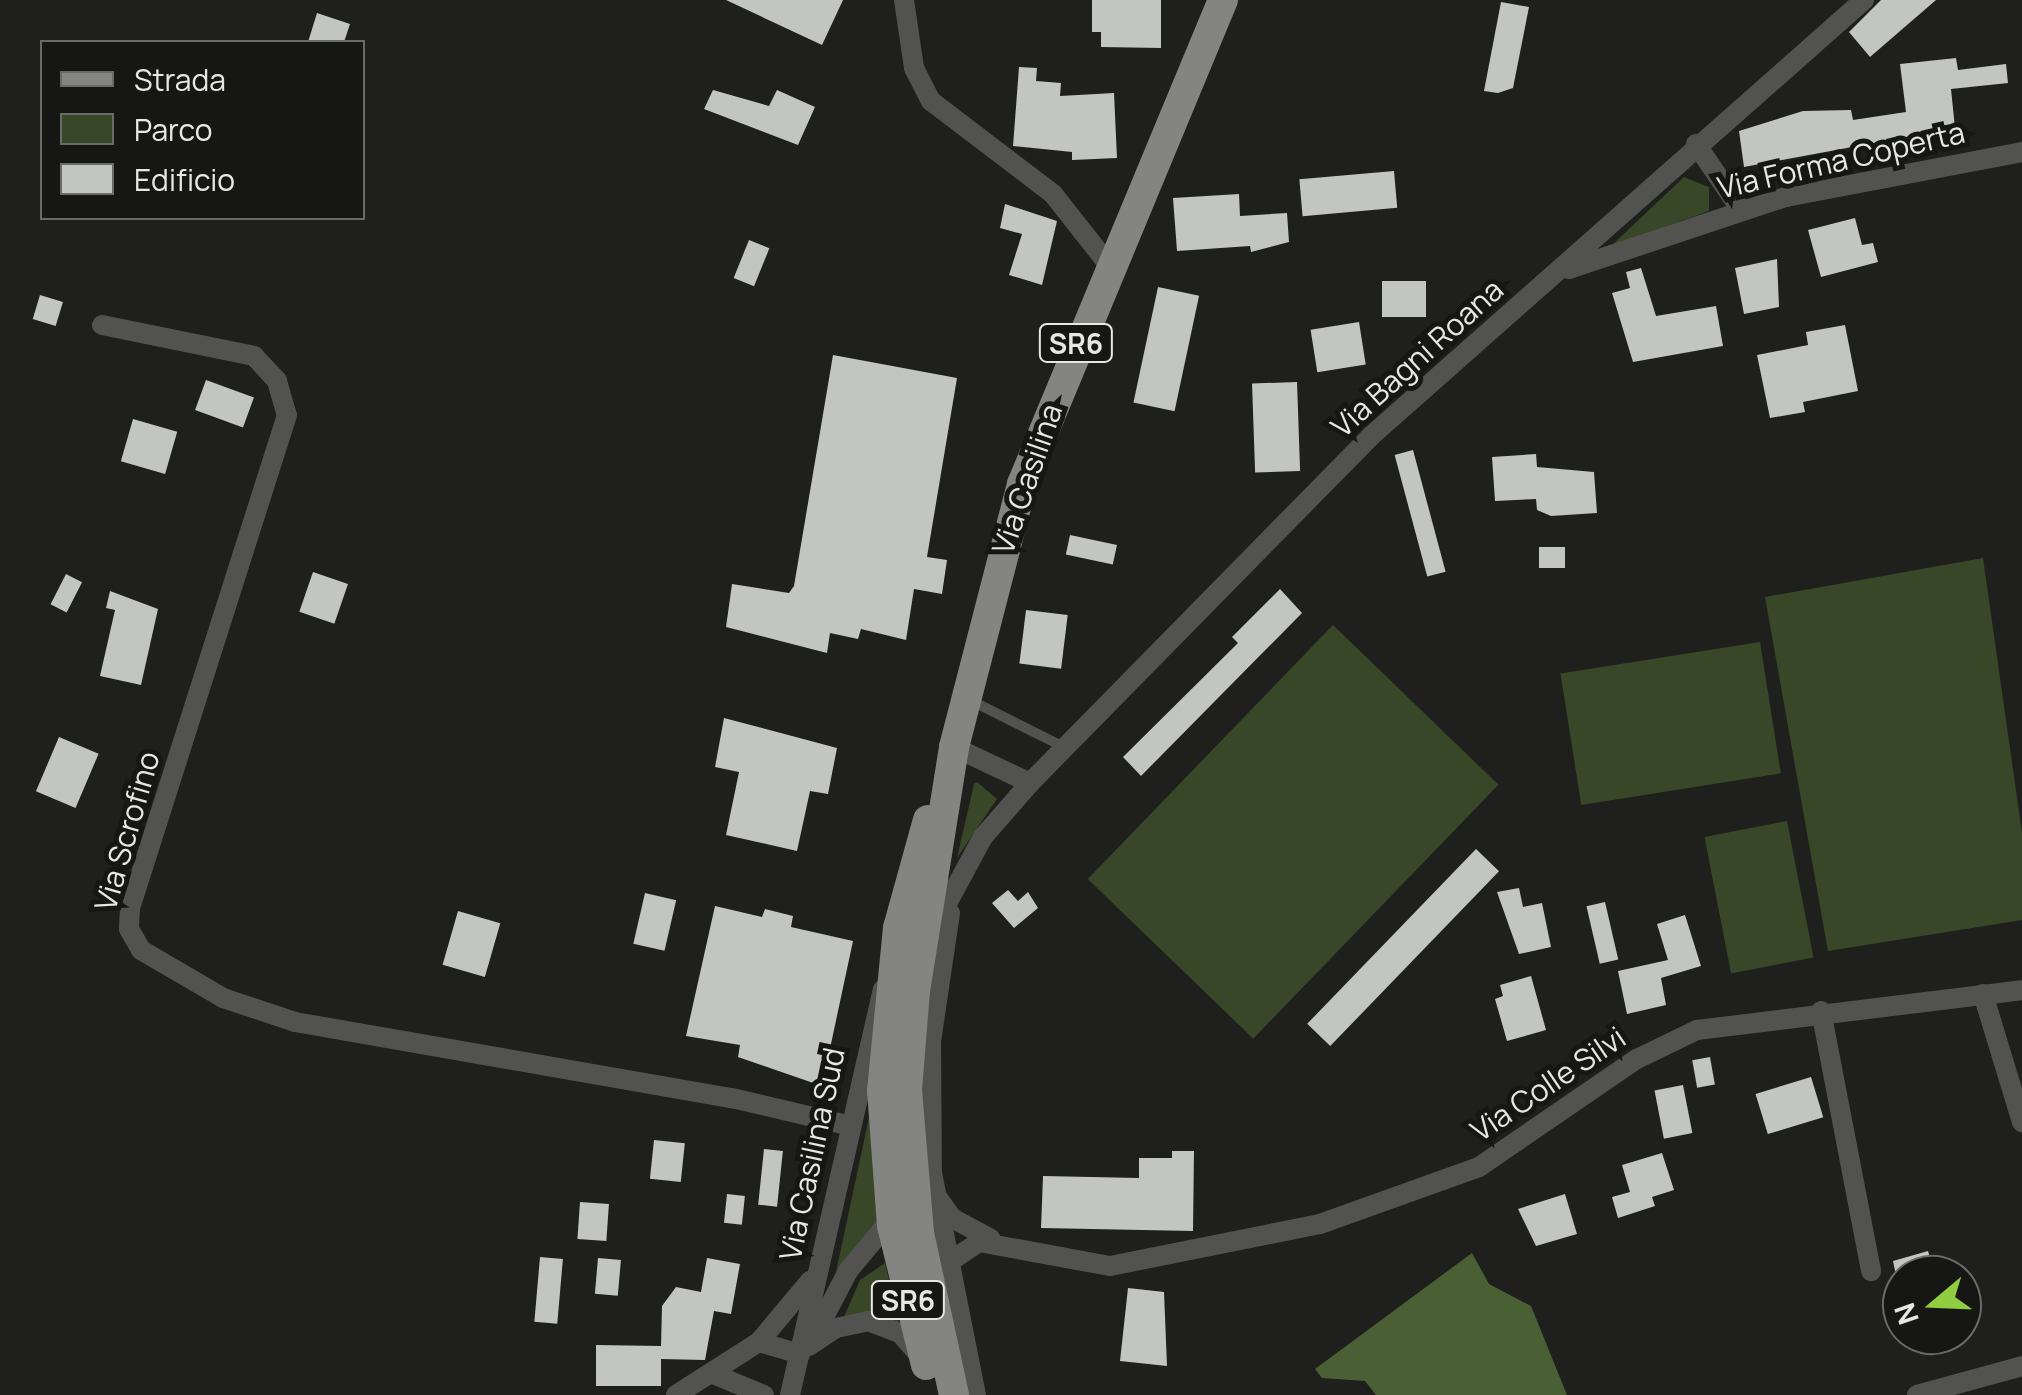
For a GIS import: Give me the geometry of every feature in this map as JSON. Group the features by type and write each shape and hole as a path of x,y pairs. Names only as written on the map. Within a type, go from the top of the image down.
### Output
{"main road":[{"name":"Via Casilina","path":"954,1395 919,1234 907,1090 920,952 954,747 1022,484 1108,264 1223,0"},
{"name":"Via Casilina","path":"932,1384 892,1226 882,1108 892,970 914,865 954,747"}],"street":[{"path":"904,0 914,68 930,102 1052,194 1108,264"},
{"name":"Via Bagni Roana","path":"920,952 984,837 1030,783 1394,413 1562,272 1696,144 1864,0"},
{"path":"1696,144 1741,210"},
{"name":"Via Forma Coperta","path":"1562,272 1741,210 2022,152"},
{"name":"Via Scrofino","path":"102,325 254,356 277,381 287,415 130,908 129,929 141,950 223,998 295,1022 847,1125"},
{"path":"954,747 1030,783"},
{"path":"954,892 932,1023 934,1192 945,1265 976,1395"},
{"name":"Via Casilina Sud","path":"790,1395 804,1350 847,1125 892,970"},
{"name":"Via Colle Silvi","path":"934,1192 952,1218 997,1242 1110,1266 1341,1218 1489,1162 1674,1038 1722,1023 2022,990"},
{"path":"1983,994 2022,1122"},
{"path":"1821,1012 1871,1271"},
{"path":"804,1350 848,1271 892,1226 907,1090"},
{"path":"945,1265 965,1246 997,1242"},
{"path":"676,1395 759,1342 818,1269"},
{"path":"759,1342 804,1350 845,1325 877,1323 907,1338 932,1384"},
{"path":"1918,1395 2022,1366"},
{"path":"714,1374 764,1395"}],"lane":[{"path":"966,698 1065,748"}],"green space":[{"path":"1684,177 1709,187 1709,211 1611,246"},
{"path":"1983,558 2022,833 2022,920 1828,951 1765,597"},
{"path":"1333,625 1498,785 1253,1039 1088,879"},
{"path":"1760,642 1781,773 1581,805 1560,674"},
{"path":"977,782 997,799 957,858 974,784"},
{"path":"1787,821 1814,957 1731,973 1705,837"},
{"path":"871,1108 877,1222 836,1272"},
{"path":"1472,1253 1489,1284 1531,1306 1567,1395 1376,1395 1365,1381 1322,1378 1315,1369"},
{"path":"885,1263 899,1322 844,1317 860,1280"}],"building":[{"path":"726,0 843,0 822,45"},
{"path":"1092,0 1161,0 1161,48 1101,47 1101,32 1092,32"},
{"path":"1881,0 1936,0 1870,57 1849,32"},
{"path":"1501,2 1529,7 1513,88 1498,93 1484,91"},
{"path":"317,13 350,24 345,40 309,40"},
{"path":"1956,58 1958,70 2006,64 2008,83 1951,89 1955,128 1744,167 1739,131 1803,111 1851,110 1853,120 1906,112 1900,64"},
{"path":"1019,67 1037,68 1036,81 1061,83 1060,96 1114,93 1117,158 1072,160 1072,152 1013,146"},
{"path":"713,90 769,106 777,90 815,107 798,145 704,109"},
{"path":"1394,171 1397,208 1303,216 1299,179"},
{"path":"1239,194 1240,216 1287,213 1289,242 1251,252 1250,246 1177,251 1173,198"},
{"path":"1005,204 1057,221 1042,285 1009,275 1022,234 1000,228"},
{"path":"1855,218 1862,245 1873,243 1878,262 1821,277 1808,230"},
{"path":"749,240 769,248 754,286 734,278"},
{"path":"1777,259 1779,307 1744,314 1735,268"},
{"path":"1641,268 1656,316 1716,306 1723,346 1633,362 1612,293 1630,288 1626,272"},
{"path":"1382,281 1426,281 1426,317 1382,317"},
{"path":"1158,287 1199,296 1175,411 1133,402"},
{"path":"40,295 63,302 56,326 33,319"},
{"path":"1359,322 1366,364 1317,372 1311,330"},
{"path":"1845,325 1858,391 1803,402 1805,412 1770,418 1757,355 1808,345 1806,332"},
{"path":"833,355 957,378 927,557 947,560 942,594 914,589 906,640 861,629 858,639 830,633 827,653 726,627 732,584 789,593 794,586"},
{"path":"206,380 254,397 243,428 195,410"},
{"path":"1297,382 1300,471 1255,473 1252,384"},
{"path":"133,419 177,432 165,474 121,461"},
{"path":"1413,450 1446,572 1427,577 1395,455"},
{"path":"1536,454 1537,467 1594,472 1597,513 1551,516 1537,510 1536,499 1495,501 1492,457"},
{"path":"1070,535 1117,545 1113,565 1066,555"},
{"path":"1539,547 1565,547 1565,568 1539,568"},
{"path":"313,572 348,584 334,624 299,612"},
{"path":"66,574 82,582 67,612 51,604"},
{"path":"1280,589 1302,613 1141,776 1123,757 1238,643 1232,637"},
{"path":"110,591 158,609 141,685 100,676 115,610 106,608"},
{"path":"1026,610 1068,615 1061,669 1019,664"},
{"path":"724,718 837,748 828,794 810,791 797,851 726,835 739,772 715,767"},
{"path":"59,737 99,754 76,808 36,791"},
{"path":"1476,849 1499,871 1330,1046 1307,1024"},
{"path":"1519,888 1523,907 1542,903 1551,947 1519,954 1497,892"},
{"path":"1008,890 1018,901 1028,892 1038,908 1014,928 992,903"},
{"path":"645,893 676,900 664,951 633,944"},
{"path":"1605,902 1618,959 1600,964 1586,906"},
{"path":"715,906 762,917 765,909 793,916 791,927 853,941 822,1086 738,1057 740,1045 686,1036"},
{"path":"458,911 500,923 485,977 443,965"},
{"path":"1685,915 1701,966 1661,978 1666,1005 1627,1014 1618,971 1668,960 1657,924"},
{"path":"1531,976 1546,1030 1507,1041 1495,999 1503,996 1500,985"},
{"path":"1710,1057 1715,1085 1697,1088 1692,1060"},
{"path":"1811,1077 1823,1117 1768,1134 1756,1094"},
{"path":"1683,1085 1692,1133 1664,1139 1655,1091"},
{"path":"654,1140 685,1143 681,1182 650,1179"},
{"path":"764,1149 783,1151 777,1207 758,1205"},
{"path":"1172,1151 1194,1151 1193,1231 1041,1228 1043,1176 1139,1178 1139,1158 1172,1158"},
{"path":"1662,1153 1674,1190 1652,1197 1655,1206 1618,1218 1612,1197 1630,1192 1622,1165"},
{"path":"727,1194 745,1196 742,1225 724,1223"},
{"path":"1565,1194 1577,1234 1536,1246 1518,1209"},
{"path":"580,1202 609,1204 606,1241 577,1239"},
{"path":"540,1257 563,1259 557,1324 534,1322"},
{"path":"598,1258 621,1260 618,1296 595,1294"},
{"path":"707,1258 740,1264 731,1314 714,1311 705,1360 661,1359 661,1386 596,1386 596,1345 661,1346 662,1306 676,1287 701,1292"},
{"path":"1128,1288 1164,1292 1167,1366 1120,1361"}]}
